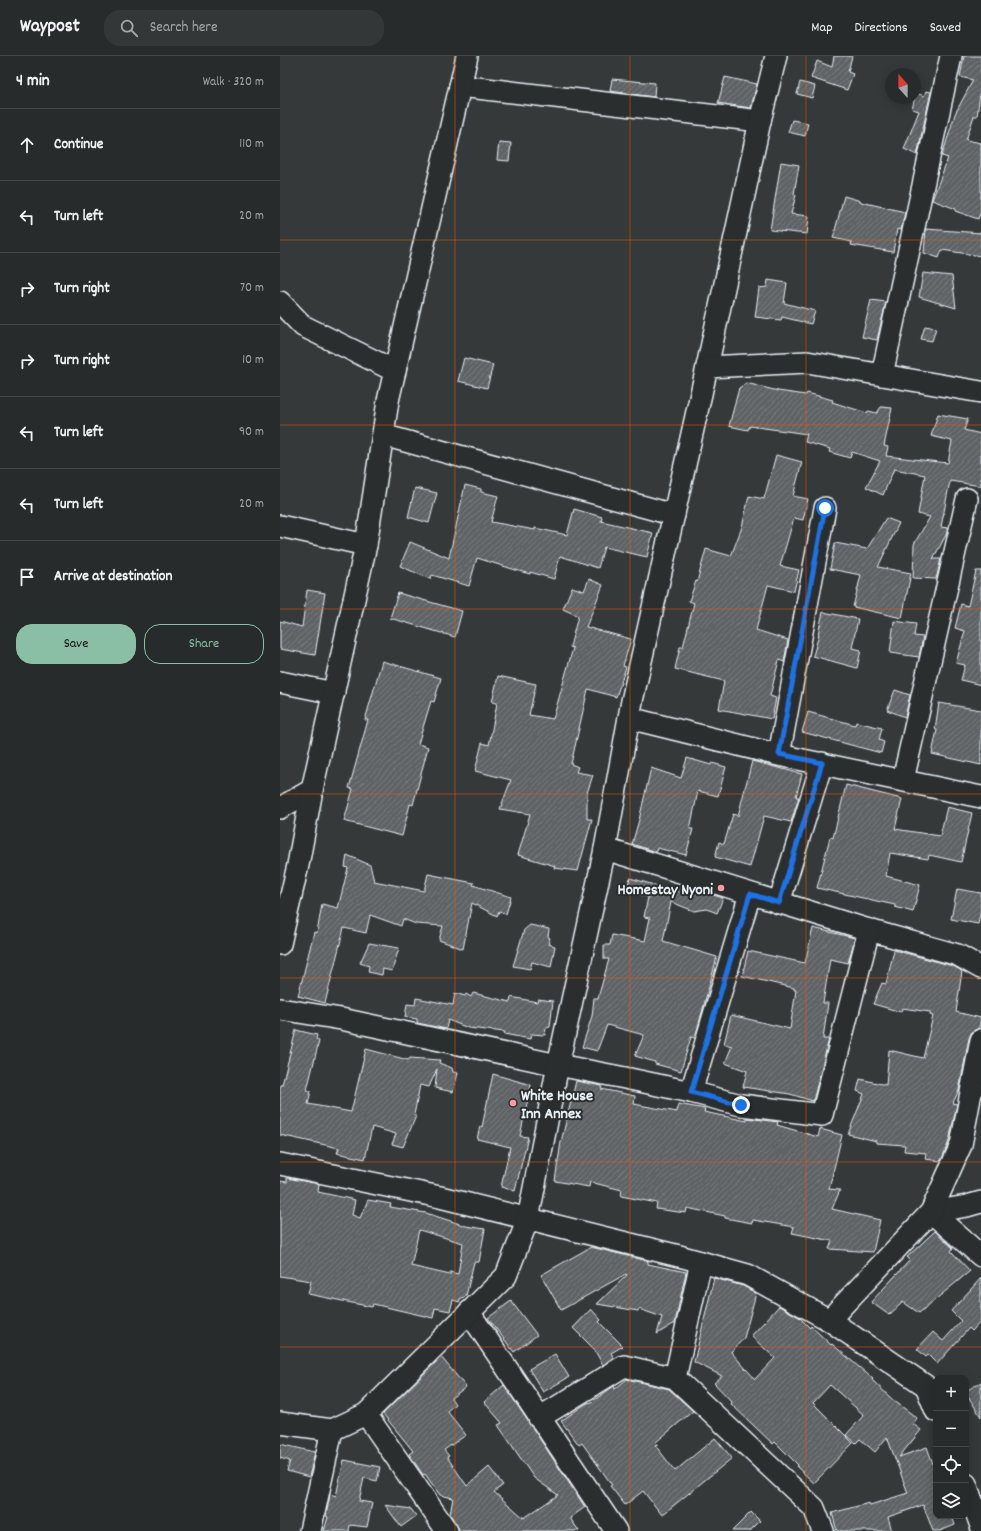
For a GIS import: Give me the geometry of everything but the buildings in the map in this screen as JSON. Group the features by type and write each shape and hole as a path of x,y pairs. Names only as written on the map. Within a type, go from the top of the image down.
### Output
{"street":[{"path":"280,944 366,545 388,400 467,56"},
{"path":"280,1423 332,1430 366,1414 506,1276 528,1219 558,1065 605,849 629,718 760,121 776,56"},
{"path":"882,375 951,56"},
{"path":"460,86 760,121"},
{"path":"280,302 304,326 395,371"},
{"path":"707,367 807,362 981,392"},
{"path":"383,435 674,515"},
{"path":"903,780 967,499"},
{"path":"779,754 825,508"},
{"path":"280,526 366,545"},
{"path":"280,682 334,693"},
{"path":"629,718 779,754 981,797"},
{"path":"779,903 822,763"},
{"path":"280,808 312,790"},
{"path":"605,849 779,903 958,955 981,968"},
{"path":"691,1092 750,894"},
{"path":"280,1009 341,1019 691,1092 741,1105 822,1115 869,930"},
{"path":"828,1320 930,1212 960,1145 981,1040"},
{"path":"280,1164 440,1197 748,1275 828,1320 926,1386 933,1404"},
{"path":"930,1212 967,1206 981,1202"},
{"path":"930,1212 981,1256"},
{"path":"675,1378 701,1262"},
{"path":"469,1312 616,1531"},
{"path":"539,1418 624,1366 675,1378 814,1508 823,1531"},
{"path":"366,1414 447,1531"},
{"path":"310,1531 332,1430"},
{"path":"969,1491 979,1513"}],"place":[{"name":"Homestay Nyoni","path":"721,888"},
{"name":"White House Inn Annex","path":"513,1103"}],"route":[{"path":"741,1105 691,1092 750,894 779,903 822,763 779,754 825,508"}]}
